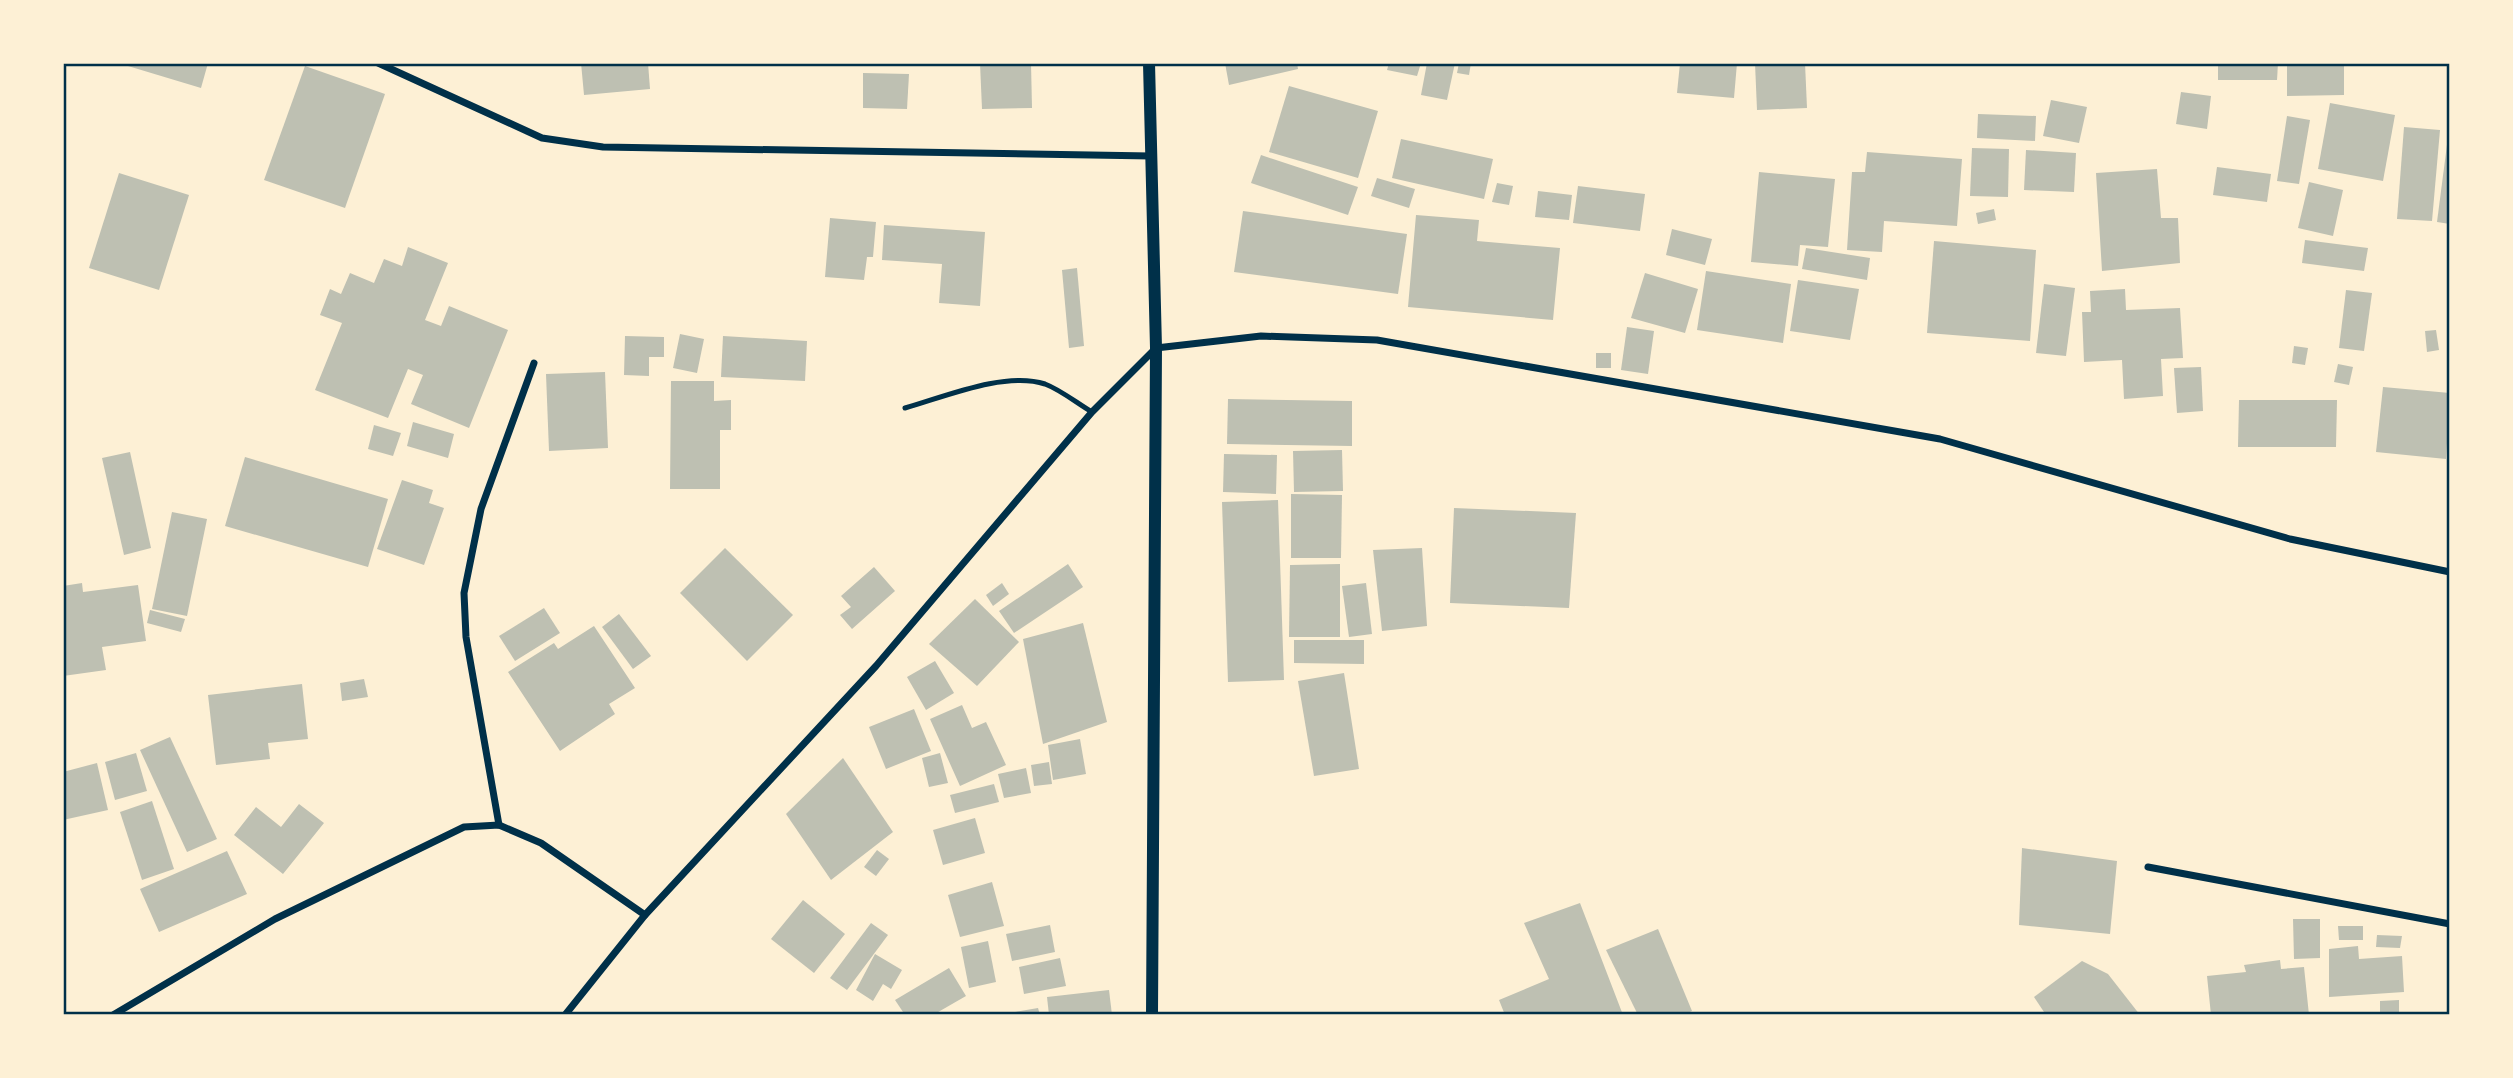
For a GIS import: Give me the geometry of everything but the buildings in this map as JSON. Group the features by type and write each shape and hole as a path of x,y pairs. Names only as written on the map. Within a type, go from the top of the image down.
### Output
{"street":[{"path":"378,63 542,138 603,147 1151,156"},
{"path":"1149,63 1156,348 1152,1015"},
{"path":"565,1015 645,915 876,666 1092,412 1156,348 1261,336 1377,340 1940,439 2290,539 2450,572"},
{"path":"499,825 466,637 464,593 481,509 534,363"},
{"path":"113,1015 275,919 464,827 499,825 541,843 645,915"},
{"path":"2148,867 2450,924"}],"lane":[{"path":"905,408 993,383 1012,382 1045,384 1092,412"}]}
